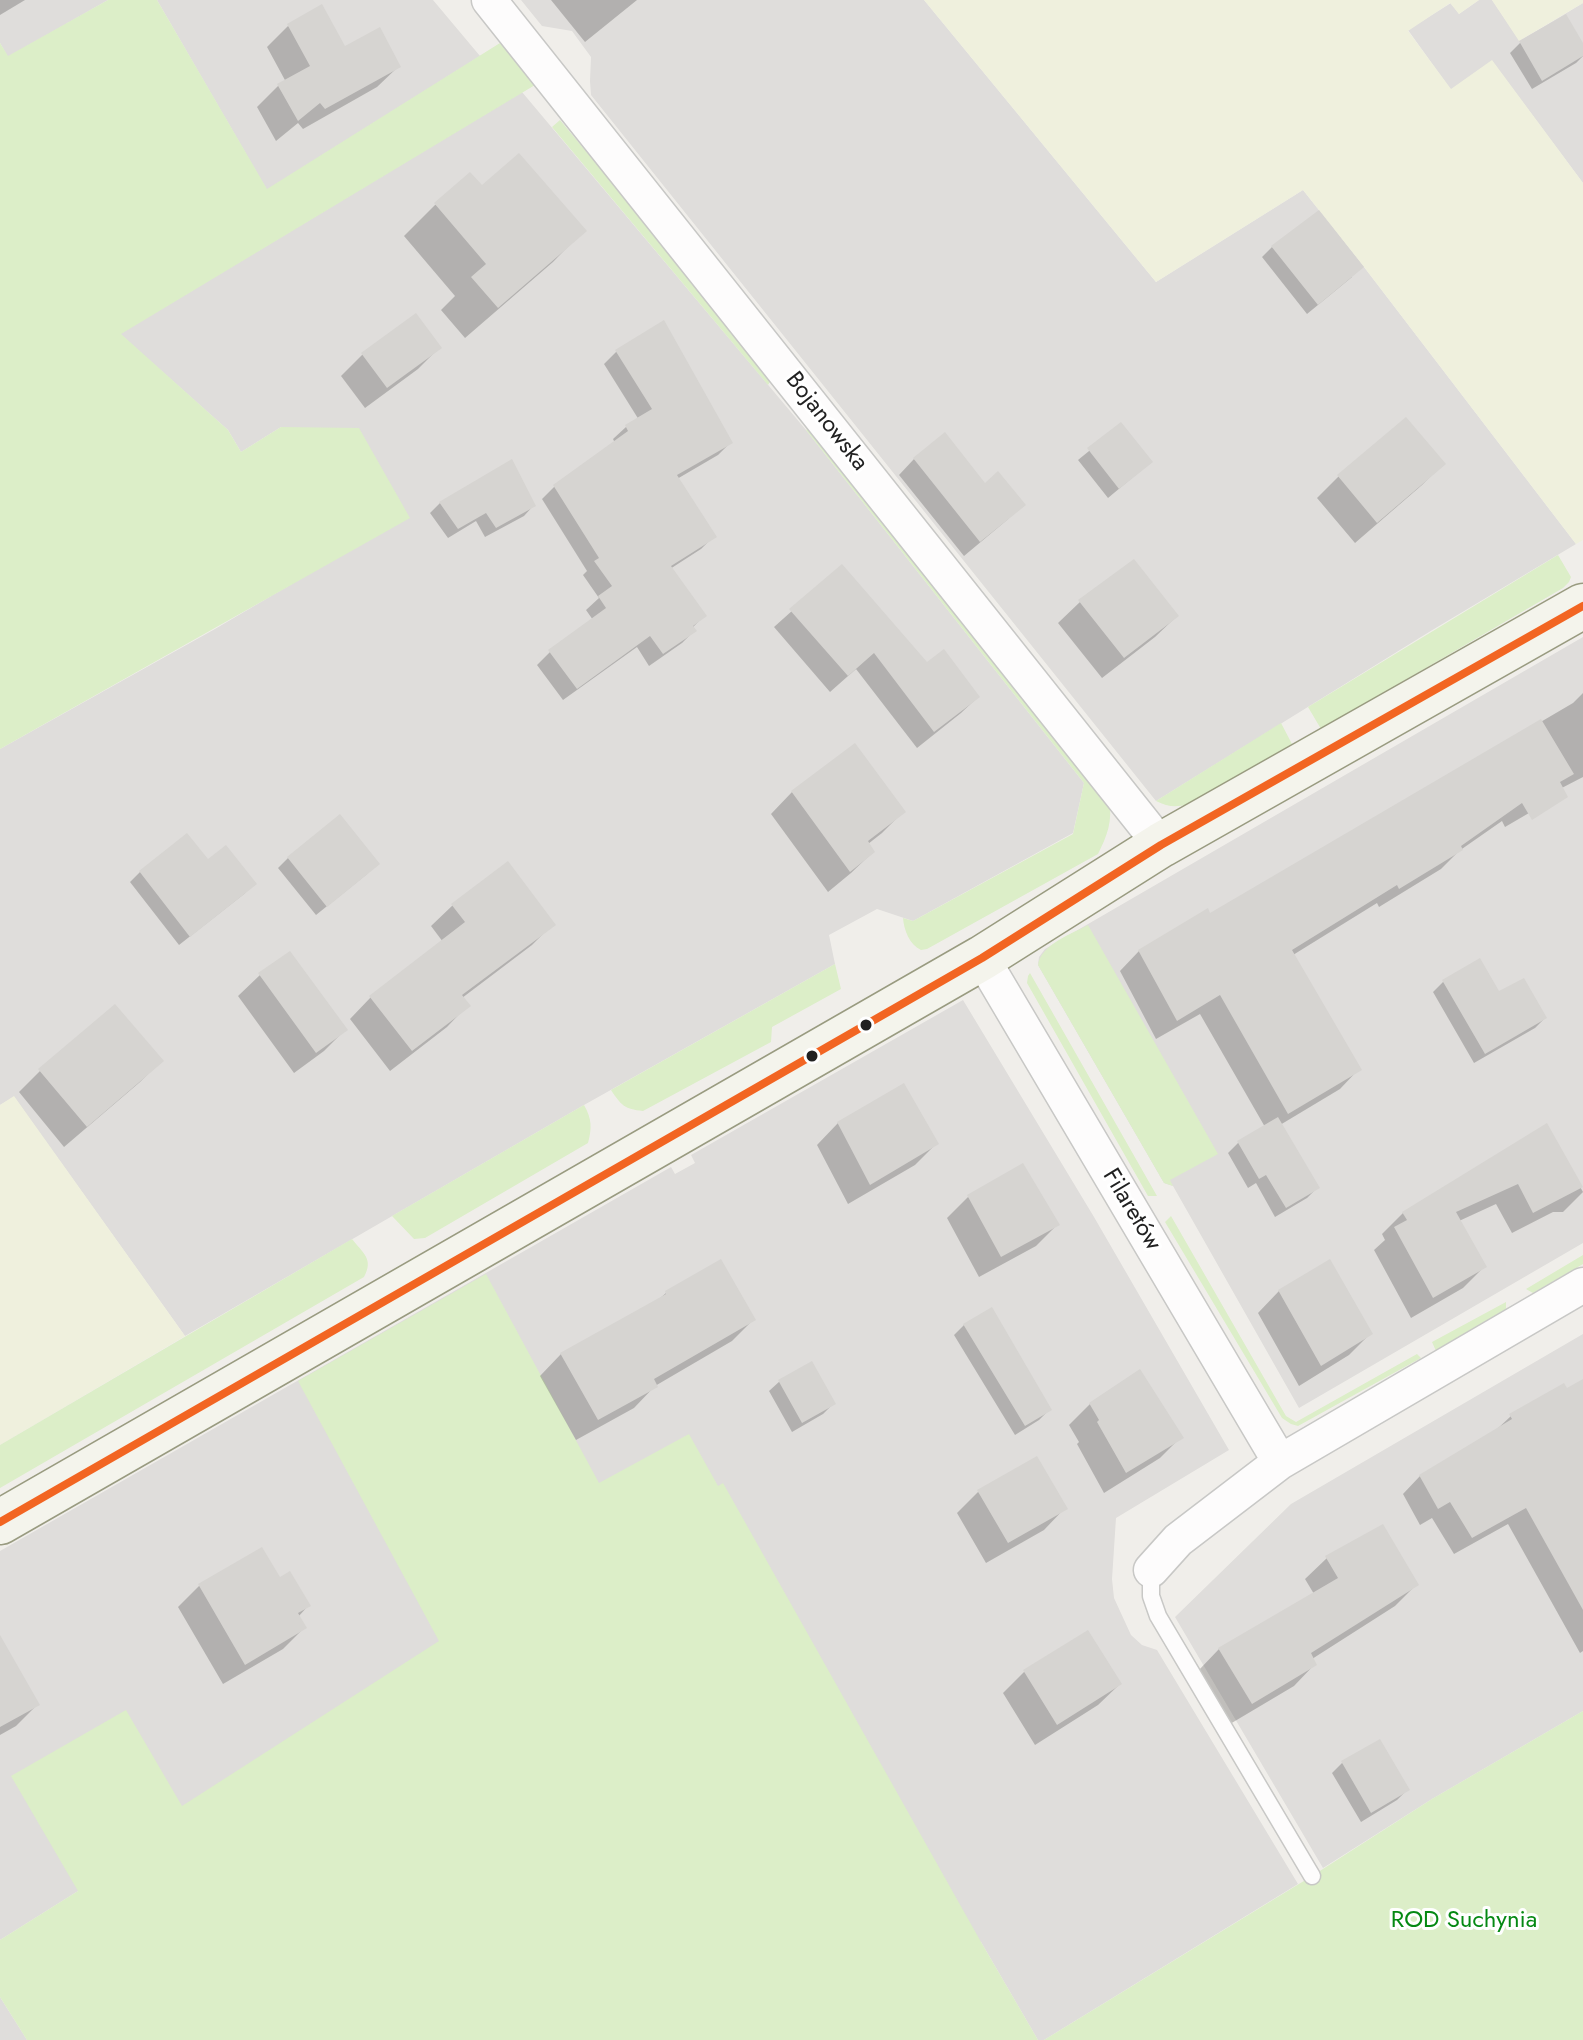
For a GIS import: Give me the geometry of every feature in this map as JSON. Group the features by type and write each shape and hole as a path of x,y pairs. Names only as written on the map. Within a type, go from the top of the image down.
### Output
{"street":[{"name":"Bojanowska","path":"489,0 1161,845"},
{"path":"0,1522 982,958 1161,845 1583,606"},
{"name":"Filaretów","path":"982,958 1280,1462"},
{"path":"1151,1570 1178,1540 1280,1462 1583,1285"}],"lane":[{"path":"1151,1570 1151,1596 1158,1616 1312,1876"}],"shaded area":[{"path":"0,0 108,0 8,57 0,43"},
{"path":"157,0 433,0 480,56 267,190"},
{"path":"521,0 924,0 1156,282 1303,190 1576,544 1156,801 591,95 591,57 572,31 542,26"},
{"path":"1479,0 1492,0 1520,41 1583,3 1583,183 1492,61 1451,90 1408,30 1451,3 1459,14"},
{"path":"522,92 806,430 1084,783 1073,833 913,921 877,909 829,935 835,964 185,1336 14,1097 0,1105 0,749 312,572 281,427 241,452 228,430 120,334"},
{"path":"1583,637 1583,1243 1299,1408 1173,1186 1164,1183 1038,965 1039,957 1045,949"},
{"path":"963,1000 1229,1450 1116,1518 1112,1579 1114,1598 1131,1635 1142,1645 1157,1650 1298,1884 1044,2040 1038,2040 981,1942 78,1891 0,1940 0,1551 671,1167 675,1174 695,1163 691,1155"},
{"path":"1583,1334 1583,1711 1432,1799 1323,1868 1175,1617 1291,1504"},
{"path":"0,1997 27,2040 0,2040"}],"green space":[{"path":"108,0 157,0 267,189 500,43 535,85 121,334 228,430 241,452 281,427 359,428 410,518 0,749 0,43 8,56"},
{"path":"924,0 1479,0 1459,14 1450,3 1408,31 1451,89 1492,60 1583,183 1583,540 1576,544 1303,190 1156,282"},
{"path":"1492,0 1583,0 1583,3 1519,41"},
{"path":"560,120 773,377 768,385 552,127"},
{"path":"810,427 1109,800 1108,828 1098,854 927,949 921,950 910,940 903,918 913,921 1073,834 1084,783 806,430"},
{"path":"1558,555 1571,577 1563,588 1321,729 1308,707"},
{"path":"1281,723 1292,744 1202,799 1179,806 1156,801"},
{"path":"1088,925 1218,1154 1170,1180 1173,1186 1164,1183 1038,965 1051,945"},
{"path":"835,964 841,989 772,1027 771,1042 643,1111 624,1105 611,1090"},
{"path":"1030,973 1157,1196 1148,1196 1027,983"},
{"path":"14,1096 185,1336 0,1445 0,1105"},
{"path":"584,1105 590,1124 588,1143 425,1238 414,1239 392,1216"},
{"path":"1171,1216 1286,1416 1296,1422 1417,1354 1421,1358 1298,1426 1291,1424 1282,1418 1165,1222"},
{"path":"352,1239 367,1261 364,1277 0,1488 0,1445"},
{"path":"1583,1255 1583,1264 1533,1293 1526,1289"},
{"path":"486,1274 599,1483 689,1434 718,1486 723,1483 1038,2040 27,2040 0,1997 0,1940 78,1891 11,1776 126,1710 182,1806 439,1641 298,1381"},
{"path":"1506,1302 1506,1311 1436,1351 1432,1342"},
{"name":"ROD Suchynia","path":"1583,1711 1583,2040 1044,2040 1432,1799"}],"building":[{"path":"322,4 345,46 380,27 401,67 325,109 320,103 298,121 277,84 310,66 287,24"},
{"path":"1566,14 1583,43 1583,56 1542,81 1519,41"},
{"path":"519,153 587,231 498,308 471,277 486,264 434,203 470,172 482,185"},
{"path":"1319,210 1364,267 1318,305 1271,246"},
{"path":"416,313 442,348 387,388 361,353"},
{"path":"664,320 733,443 677,475 717,537 671,566 707,616 693,626 697,631 663,654 650,636 577,689 548,650 606,608 598,596 612,586 594,561 599,558 553,485 628,431 625,425 652,409 615,350"},
{"path":"1406,417 1446,464 1377,523 1337,475"},
{"path":"1121,422 1153,462 1119,489 1087,448"},
{"path":"945,432 985,483 998,471 1026,505 980,542 913,458"},
{"path":"512,459 536,506 496,528 486,513 458,529 439,502"},
{"path":"1134,559 1179,616 1124,658 1078,600"},
{"path":"842,564 927,662 944,649 980,697 934,732 874,653 848,676 789,609"},
{"path":"1541,719 1574,774 1560,782 1568,797 1532,820 1522,803 1461,846 1463,850 1399,889 1397,885 1292,950 1362,1070 1288,1114 1220,995 1177,1021 1138,950 1208,908 1210,913"},
{"path":"855,743 906,812 868,841 875,852 850,872 791,791"},
{"path":"340,814 380,864 327,907 287,857"},
{"path":"187,833 208,859 226,845 257,884 190,937 139,871"},
{"path":"508,861 556,925 462,995 471,1006 412,1051 369,996 465,922 451,904"},
{"path":"290,951 348,1030 316,1053 258,973"},
{"path":"1480,958 1499,991 1524,978 1547,1018 1485,1054 1442,980"},
{"path":"115,1004 164,1061 87,1127 38,1069"},
{"path":"904,1083 939,1144 870,1185 837,1122"},
{"path":"1278,1117 1320,1188 1286,1208 1266,1175 1259,1179 1237,1141"},
{"path":"1547,1123 1583,1187 1533,1213 1518,1184 1456,1212 1487,1267 1433,1298 1394,1227 1407,1220 1402,1212"},
{"path":"1023,1163 1060,1225 1001,1257 967,1195"},
{"path":"721,1259 756,1320 654,1379 658,1387 598,1420 560,1353 666,1294 665,1291"},
{"path":"1330,1259 1373,1334 1321,1366 1278,1290"},
{"path":"992,1307 1052,1410 1025,1426 963,1324"},
{"path":"812,1361 836,1404 802,1423 778,1380"},
{"path":"1140,1369 1184,1438 1126,1473 1089,1403"},
{"path":"1583,1379 1583,1610 1526,1508 1472,1538 1450,1502 1438,1509 1419,1475 1512,1419 1509,1414 1564,1383 1567,1388"},
{"path":"1037,1456 1068,1509 1008,1543 977,1490"},
{"path":"1383,1524 1419,1585 1311,1653 1317,1665 1252,1704 1218,1648 1338,1578 1325,1556"},
{"path":"262,1547 280,1577 290,1571 311,1606 298,1613 307,1628 245,1665 198,1584"},
{"path":"1088,1630 1122,1684 1057,1725 1023,1670"},
{"path":"0,1635 40,1705 0,1727"},
{"path":"1380,1739 1410,1790 1371,1813 1341,1761"}],"transit line":[{"path":"0,1522 982,958 1161,845 1583,606"}]}
